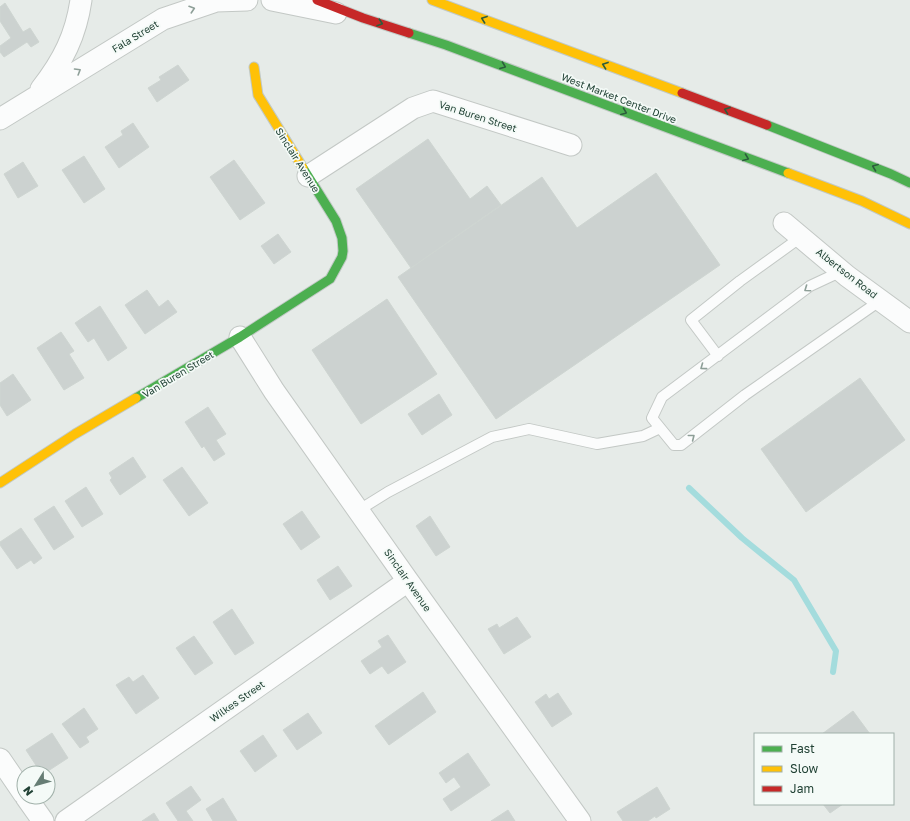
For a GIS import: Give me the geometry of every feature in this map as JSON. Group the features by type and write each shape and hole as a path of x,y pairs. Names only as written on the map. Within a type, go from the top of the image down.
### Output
{"main road":[{"name":"West Market Center Drive","path":"317,0 363,18 446,45 862,201 910,224"},
{"path":"432,0 764,124 891,174 910,183"},
{"name":"Sinclair Avenue","path":"254,67 258,95 336,221 343,239 344,254"},
{"name":"Van Buren Street","path":"0,483 75,434 240,337 330,279 339,266 344,254"}],"street":[{"name":"Fala Street","path":"33,99 55,71 66,52 79,15 82,0"},
{"name":"Fala Street","path":"0,118 163,19 216,1 247,0"},
{"path":"272,0 363,18"},
{"name":"Van Buren Street","path":"308,176 413,108 433,101 571,145"},
{"name":"Albertson Road","path":"784,223 842,271 910,322"},
{"name":"Sinclair Avenue","path":"240,337 274,390 408,581 580,821"},
{"name":"Wilkes Street","path":"66,821 408,581"},
{"path":"0,759 16,782"},
{"path":"32,805 43,821"}],"lane":[{"path":"718,356 691,320 740,281 801,237"},
{"path":"842,271 810,286 662,397 652,418 674,445 681,446 735,403 881,300"},
{"path":"359,510 388,492 492,437 529,429 597,444 644,436 660,428"}],"building":[{"path":"5,3 23,32 30,28 39,42 31,47 27,42 4,57 0,52 0,46 11,38 0,21 0,7"},
{"path":"178,65 189,80 157,102 148,88 161,80 159,77"},
{"path":"133,123 149,147 119,168 105,147 123,135 121,131"},
{"path":"428,139 470,199 487,186 501,205 411,268 356,189"},
{"path":"84,156 105,189 84,203 62,170"},
{"path":"234,160 265,203 240,220 210,177"},
{"path":"23,162 38,186 18,198 4,174"},
{"path":"656,173 720,265 496,419 398,277 542,177 577,228"},
{"path":"278,234 291,252 274,264 261,246"},
{"path":"147,290 159,307 168,300 177,312 145,334 125,305"},
{"path":"387,299 437,374 361,424 312,350"},
{"path":"100,306 127,348 108,361 94,338 88,342 75,323"},
{"path":"61,332 74,351 69,354 84,378 64,390 37,348"},
{"path":"13,374 31,400 7,416 0,405 0,383"},
{"path":"860,378 905,440 806,512 761,449"},
{"path":"439,394 452,415 422,435 408,414"},
{"path":"208,407 226,434 216,440 225,454 214,461 204,446 202,448 185,422"},
{"path":"133,457 146,477 120,495 110,480 112,478 109,473"},
{"path":"182,467 208,503 189,516 163,480"},
{"path":"86,487 103,514 82,527 65,501"},
{"path":"54,506 74,537 54,550 34,519"},
{"path":"302,511 320,537 301,550 283,524"},
{"path":"430,516 450,547 436,556 416,526"},
{"path":"21,528 42,558 34,564 31,560 17,569 0,545 0,542"},
{"path":"338,566 352,586 330,600 317,580"},
{"path":"232,609 254,643 235,655 213,622"},
{"path":"517,617 531,637 504,654 488,629 497,624 499,628"},
{"path":"388,635 406,662 388,674 382,666 370,674 361,661 382,647 378,641"},
{"path":"194,636 213,663 195,675 176,648"},
{"path":"143,675 159,698 136,714 116,685 129,677 133,682"},
{"path":"423,692 436,712 389,745 375,726"},
{"path":"558,693 572,714 552,727 535,702 546,694 549,699"},
{"path":"84,708 98,729 86,737 89,742 80,748 62,724"},
{"path":"853,711 869,733 823,733"},
{"path":"308,713 322,733 297,750 283,730"},
{"path":"52,733 68,758 56,766 36,765 26,750"},
{"path":"263,735 277,756 255,772 240,751"},
{"path":"468,753 490,785 451,811 443,799 461,787 454,777 446,783 439,773"},
{"path":"191,786 201,800 186,811 193,821 178,821 166,803"},
{"path":"657,787 670,809 648,821 623,821 617,812"},
{"path":"223,798 237,821 213,821 206,809"},
{"path":"824,805 842,805 830,813"},
{"path":"508,810 515,821 491,821"},
{"path":"154,813 159,821 142,821"}],"waterway":[{"path":"689,488 742,538 794,580 836,651 833,672"}],"traffic: fast":[{"path":"409,33 446,45 788,173"},
{"path":"767,125 910,183"},
{"path":"136,398 240,337 330,279 342,257 342,238 336,221 303,168"}],"traffic: slow":[{"path":"432,0 682,93"},
{"path":"254,67 258,95 303,168"},
{"path":"788,173 862,201 910,224"},
{"path":"0,483 75,434 136,398"}],"traffic: jam":[{"path":"317,0 363,18 409,33"},
{"path":"682,93 767,125"}]}
